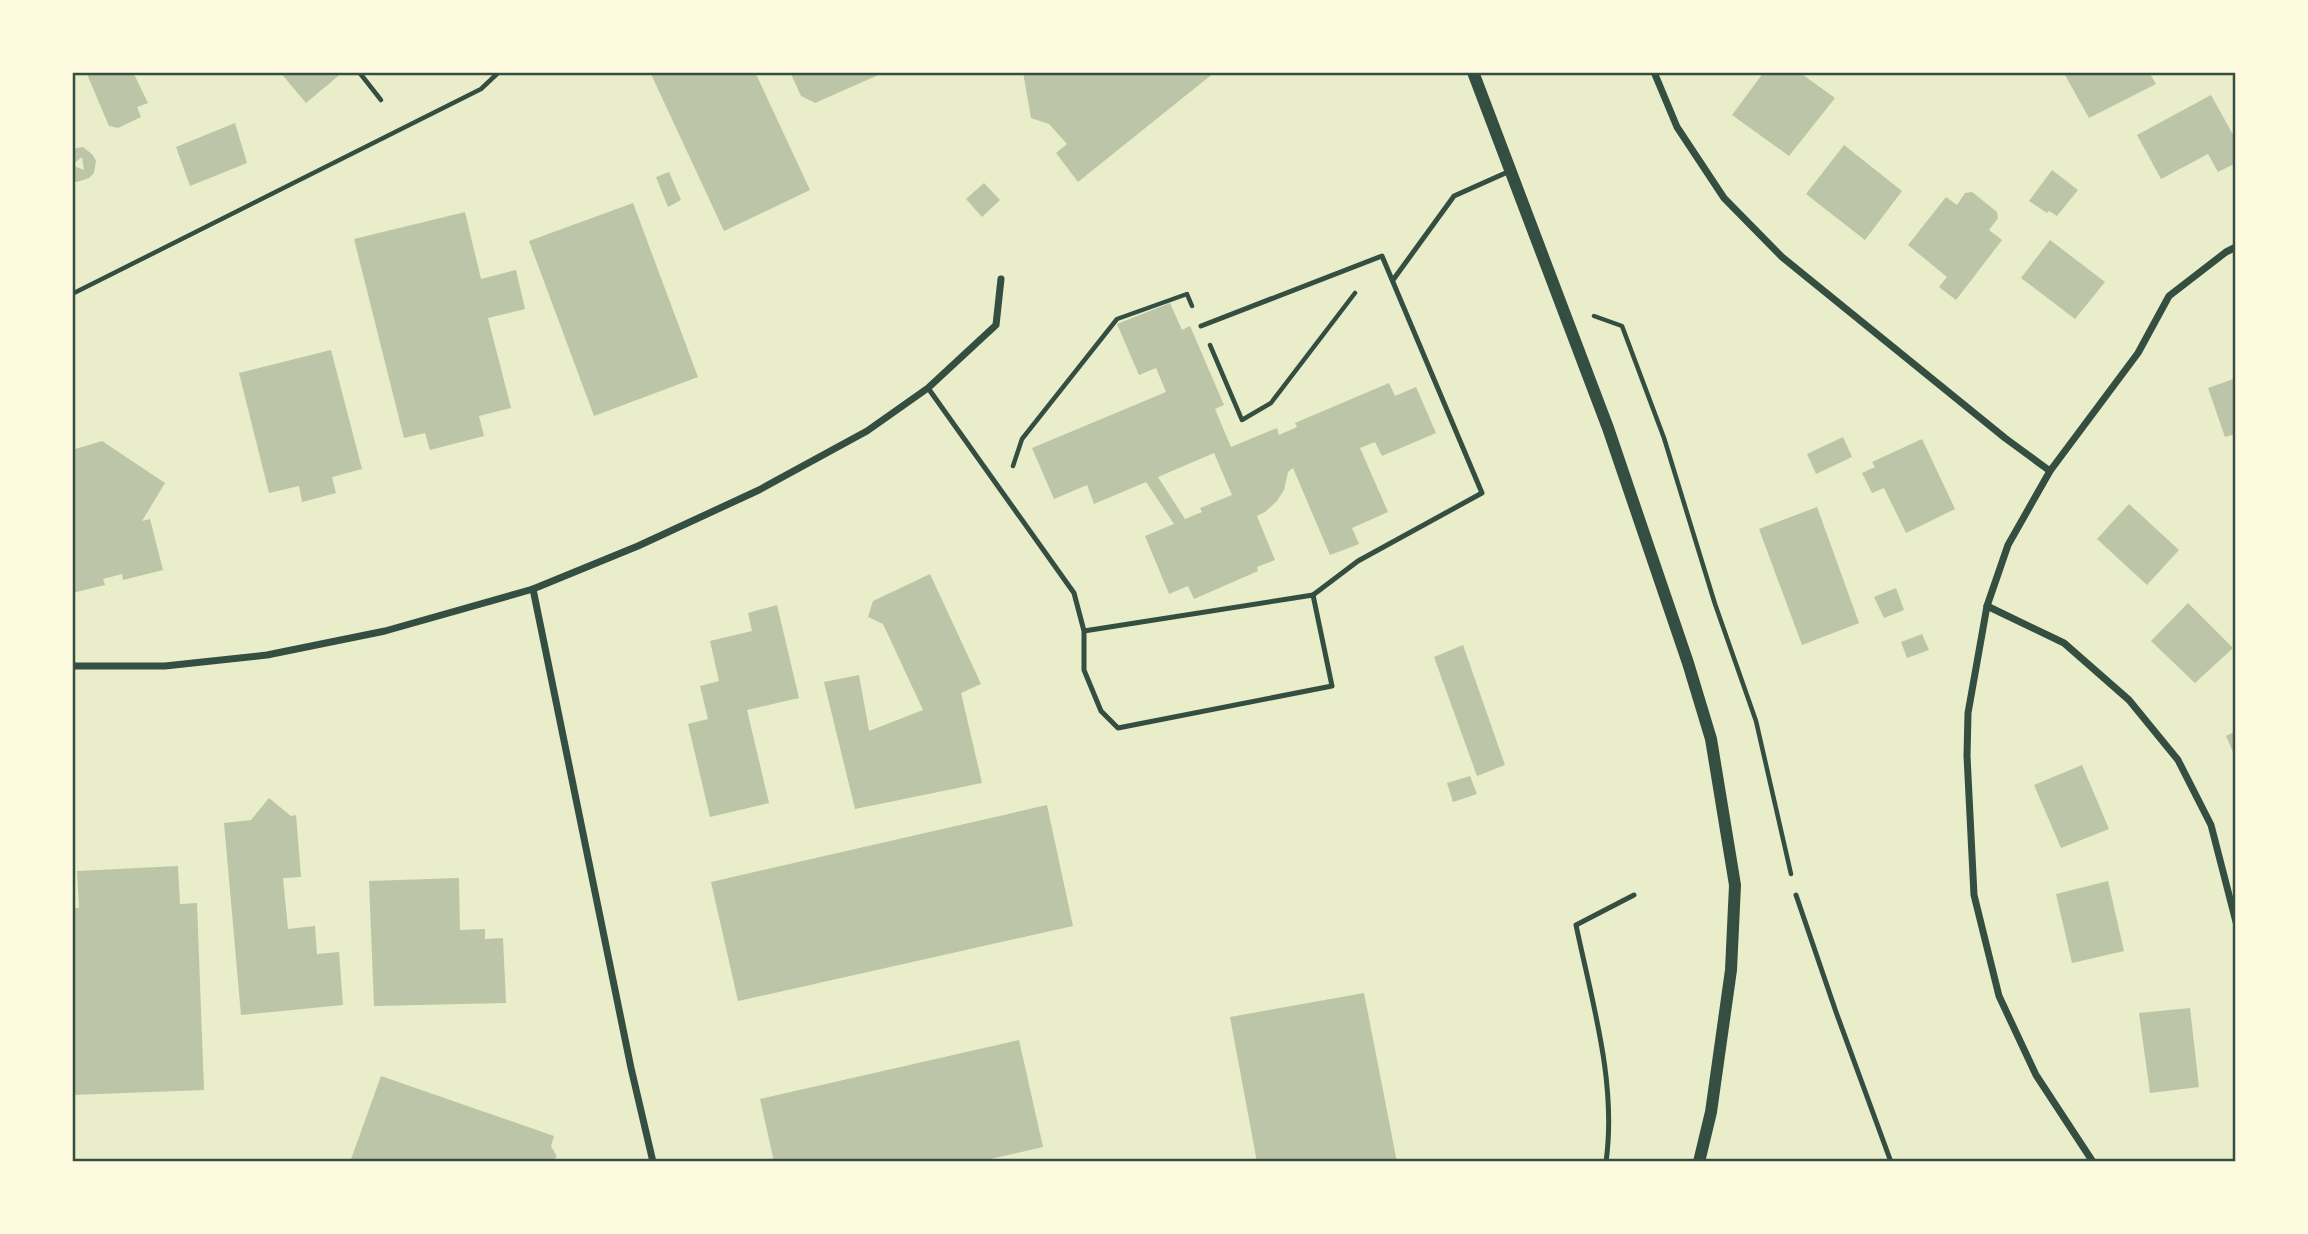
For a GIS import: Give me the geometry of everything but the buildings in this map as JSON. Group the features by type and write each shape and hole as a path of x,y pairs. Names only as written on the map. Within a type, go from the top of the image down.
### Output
{"street":[{"path":"1473,72 1608,428 1688,663 1710,739 1735,885 1731,970 1711,1112 1699,1162"},
{"path":"1654,72 1677,127 1724,198 1782,257 2005,438 2050,471"},
{"path":"2093,1162 2036,1074 1999,996 1974,895 1967,756 1968,723 1987,606 2008,545 2050,471 2138,353 2169,296 2236,247"},
{"path":"72,666 165,667 267,655 386,631 534,589 638,546 759,490 867,431 928,388 996,325 1001,279"},
{"path":"534,589 631,1068 653,1162"},
{"path":"1987,606 2064,643 2129,700 2178,760 2211,825 2236,922"}],"lane":[{"path":"1393,281 1454,196 1510,171"},
{"path":"1084,631 1313,595 1359,561 1482,493 1382,256 1201,326"},
{"path":"928,388 1074,593 1084,631 1084,670 1101,711 1118,728 1332,686 1313,595"},
{"path":"1606,1162 1608,1146 1605,1061 1576,925 1634,895"},
{"path":"1796,895 1891,1162"}],"path":[{"path":"359,72 381,100"},
{"path":"72,294 481,89 499,72"},
{"path":"1561,303 1622,326 1664,438 1715,604 1756,721 1796,895"}]}
